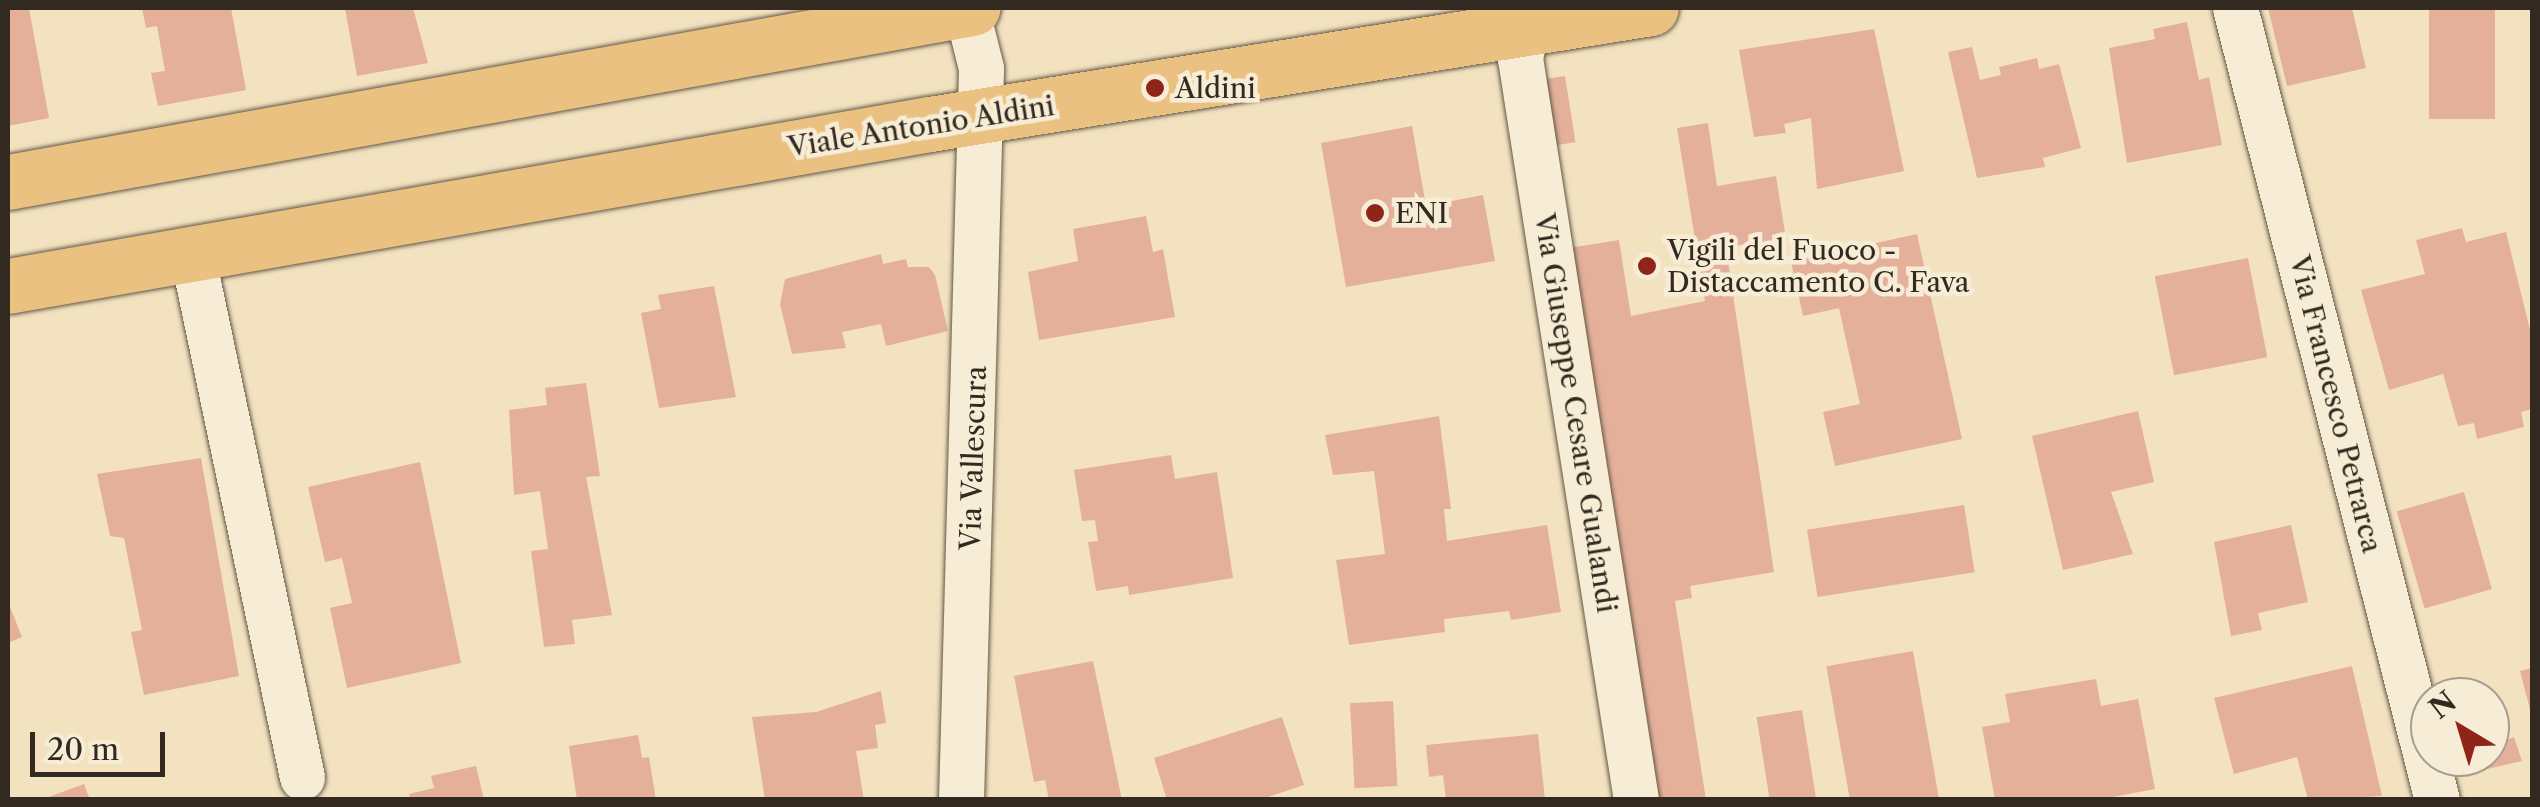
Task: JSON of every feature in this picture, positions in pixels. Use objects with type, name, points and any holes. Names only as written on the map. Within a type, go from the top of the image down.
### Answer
[{"type":"main road","points":[[8,182],[968,8]]},
{"type":"main road","name":"Viale Antonio Aldini","points":[[8,286],[191,249],[980,116],[1525,17],[1626,10]]},
{"type":"street","name":"Via Vallescura","points":[[961,800],[981,68],[968,8]]},
{"type":"street","name":"Via Francesco Petrarca","points":[[2236,8],[2437,800]]},
{"type":"street","name":"Via Giuseppe Cesare Gualandi","points":[[1525,17],[1520,58],[1636,800]]},
{"type":"street","points":[[191,249],[302,777]]},
{"type":"building","points":[[29,8],[49,118],[8,126],[8,10]]},
{"type":"building","points":[[142,8],[231,8],[246,90],[158,106],[151,73],[165,71],[157,26],[146,28]]},
{"type":"building","points":[[345,8],[413,8],[428,63],[357,76]]},
{"type":"building","points":[[2268,8],[2352,8],[2366,68],[2287,86]]},
{"type":"building","points":[[2429,8],[2495,8],[2495,119],[2429,119]]},
{"type":"building","points":[[2187,22],[2199,80],[2209,77],[2222,145],[2127,163],[2109,48],[2155,39],[2153,29]]},
{"type":"building","points":[[1874,29],[1904,171],[1817,189],[1811,118],[1784,124],[1786,133],[1754,137],[1739,50]]},
{"type":"building","points":[[1972,47],[1980,80],[2001,75],[1999,67],[2037,58],[2039,69],[2059,64],[2081,148],[2043,158],[2045,167],[1977,178],[1948,52]]},
{"type":"building","points":[[1565,76],[1575,142],[1553,146],[1542,80]]},
{"type":"building","points":[[1708,123],[1717,186],[1776,176],[1786,239],[1726,247],[1774,572],[1690,586],[1692,598],[1675,601],[1706,800],[1655,800],[1569,248],[1619,240],[1631,316],[1705,301],[1677,128]]},
{"type":"building","points":[[1412,126],[1426,206],[1483,195],[1495,261],[1346,287],[1321,143]]},
{"type":"building","points":[[1146,216],[1153,252],[1163,249],[1175,317],[1039,340],[1028,272],[1078,261],[1073,229]]},
{"type":"building","points":[[2462,228],[2466,242],[2506,232],[2532,338],[2532,409],[2521,412],[2524,427],[2477,439],[2474,423],[2458,426],[2443,374],[2389,390],[2361,290],[2425,274],[2416,240]]},
{"type":"building","points":[[1917,234],[1962,439],[1835,466],[1823,412],[1860,404],[1839,308],[1803,316],[1791,262]]},
{"type":"building","points":[[881,254],[883,264],[906,259],[908,267],[929,267],[935,275],[948,331],[886,346],[881,324],[842,332],[846,348],[792,354],[780,304],[785,279]]},
{"type":"building","points":[[2248,258],[2267,357],[2174,375],[2155,276]]},
{"type":"building","points":[[714,286],[736,397],[659,408],[641,313],[661,309],[658,295]]},
{"type":"building","points":[[586,383],[600,476],[586,477],[612,615],[572,620],[575,644],[544,647],[531,551],[548,549],[540,491],[514,495],[509,410],[547,405],[545,388]]},
{"type":"building","points":[[2138,411],[2154,482],[2111,492],[2133,554],[2063,570],[2032,436]]},
{"type":"building","points":[[1439,416],[1451,509],[1444,509],[1447,541],[1547,525],[1561,612],[1511,620],[1509,611],[1444,619],[1445,632],[1349,645],[1336,560],[1385,554],[1374,471],[1333,475],[1325,435]]},
{"type":"building","points":[[1171,455],[1175,479],[1217,472],[1233,578],[1129,595],[1128,586],[1096,591],[1088,542],[1098,541],[1095,520],[1082,521],[1074,470]]},
{"type":"building","points":[[201,458],[239,676],[144,695],[131,632],[142,630],[124,538],[110,536],[97,474]]},
{"type":"building","points":[[420,462],[461,663],[347,688],[330,608],[352,603],[342,558],[325,562],[308,487]]},
{"type":"building","points":[[2464,492],[2492,589],[2425,608],[2397,511]]},
{"type":"building","points":[[1964,505],[1975,572],[1818,597],[1807,530]]},
{"type":"building","points":[[2291,525],[2308,602],[2258,613],[2262,630],[2231,636],[2214,542]]},
{"type":"building","points":[[8,602],[22,637],[8,643]]},
{"type":"building","points":[[1913,651],[1939,800],[1850,800],[1826,666]]},
{"type":"building","points":[[1093,661],[1122,800],[1049,800],[1045,780],[1034,782],[1014,676]]},
{"type":"building","points":[[2352,666],[2382,796],[2308,800],[2297,757],[2234,774],[2214,698]]},
{"type":"building","points":[[2532,668],[2532,713],[2531,713],[2520,671]]},
{"type":"building","points":[[2096,679],[2101,706],[2138,699],[2155,789],[2097,800],[1995,800],[1982,727],[2010,722],[2005,694]]},
{"type":"building","points":[[881,691],[886,723],[875,725],[878,748],[856,751],[864,800],[765,800],[752,717],[816,712]]},
{"type":"building","points":[[1393,701],[1397,786],[1355,788],[1350,703]]},
{"type":"building","points":[[1802,710],[1816,800],[1770,800],[1757,717]]},
{"type":"building","points":[[1282,717],[1304,785],[1259,800],[1167,800],[1154,758]]},
{"type":"building","points":[[1538,734],[1545,800],[1446,800],[1443,775],[1429,777],[1426,745]]},
{"type":"building","points":[[638,735],[642,758],[649,757],[656,800],[577,800],[569,746]]},
{"type":"building","points":[[2514,737],[2522,761],[2510,764],[2510,739]]},
{"type":"building","points":[[476,766],[484,800],[411,800],[409,794],[434,788],[431,776]]},
{"type":"building","points":[[84,784],[90,800],[43,800],[43,799]]},
{"type":"place","name":"Aldini","points":[[1155,88]]},
{"type":"place","name":"ENI","points":[[1375,213]]},
{"type":"place","name":"Vigili del Fuoco - Distaccamento C. Fava","points":[[1647,266]]}]
